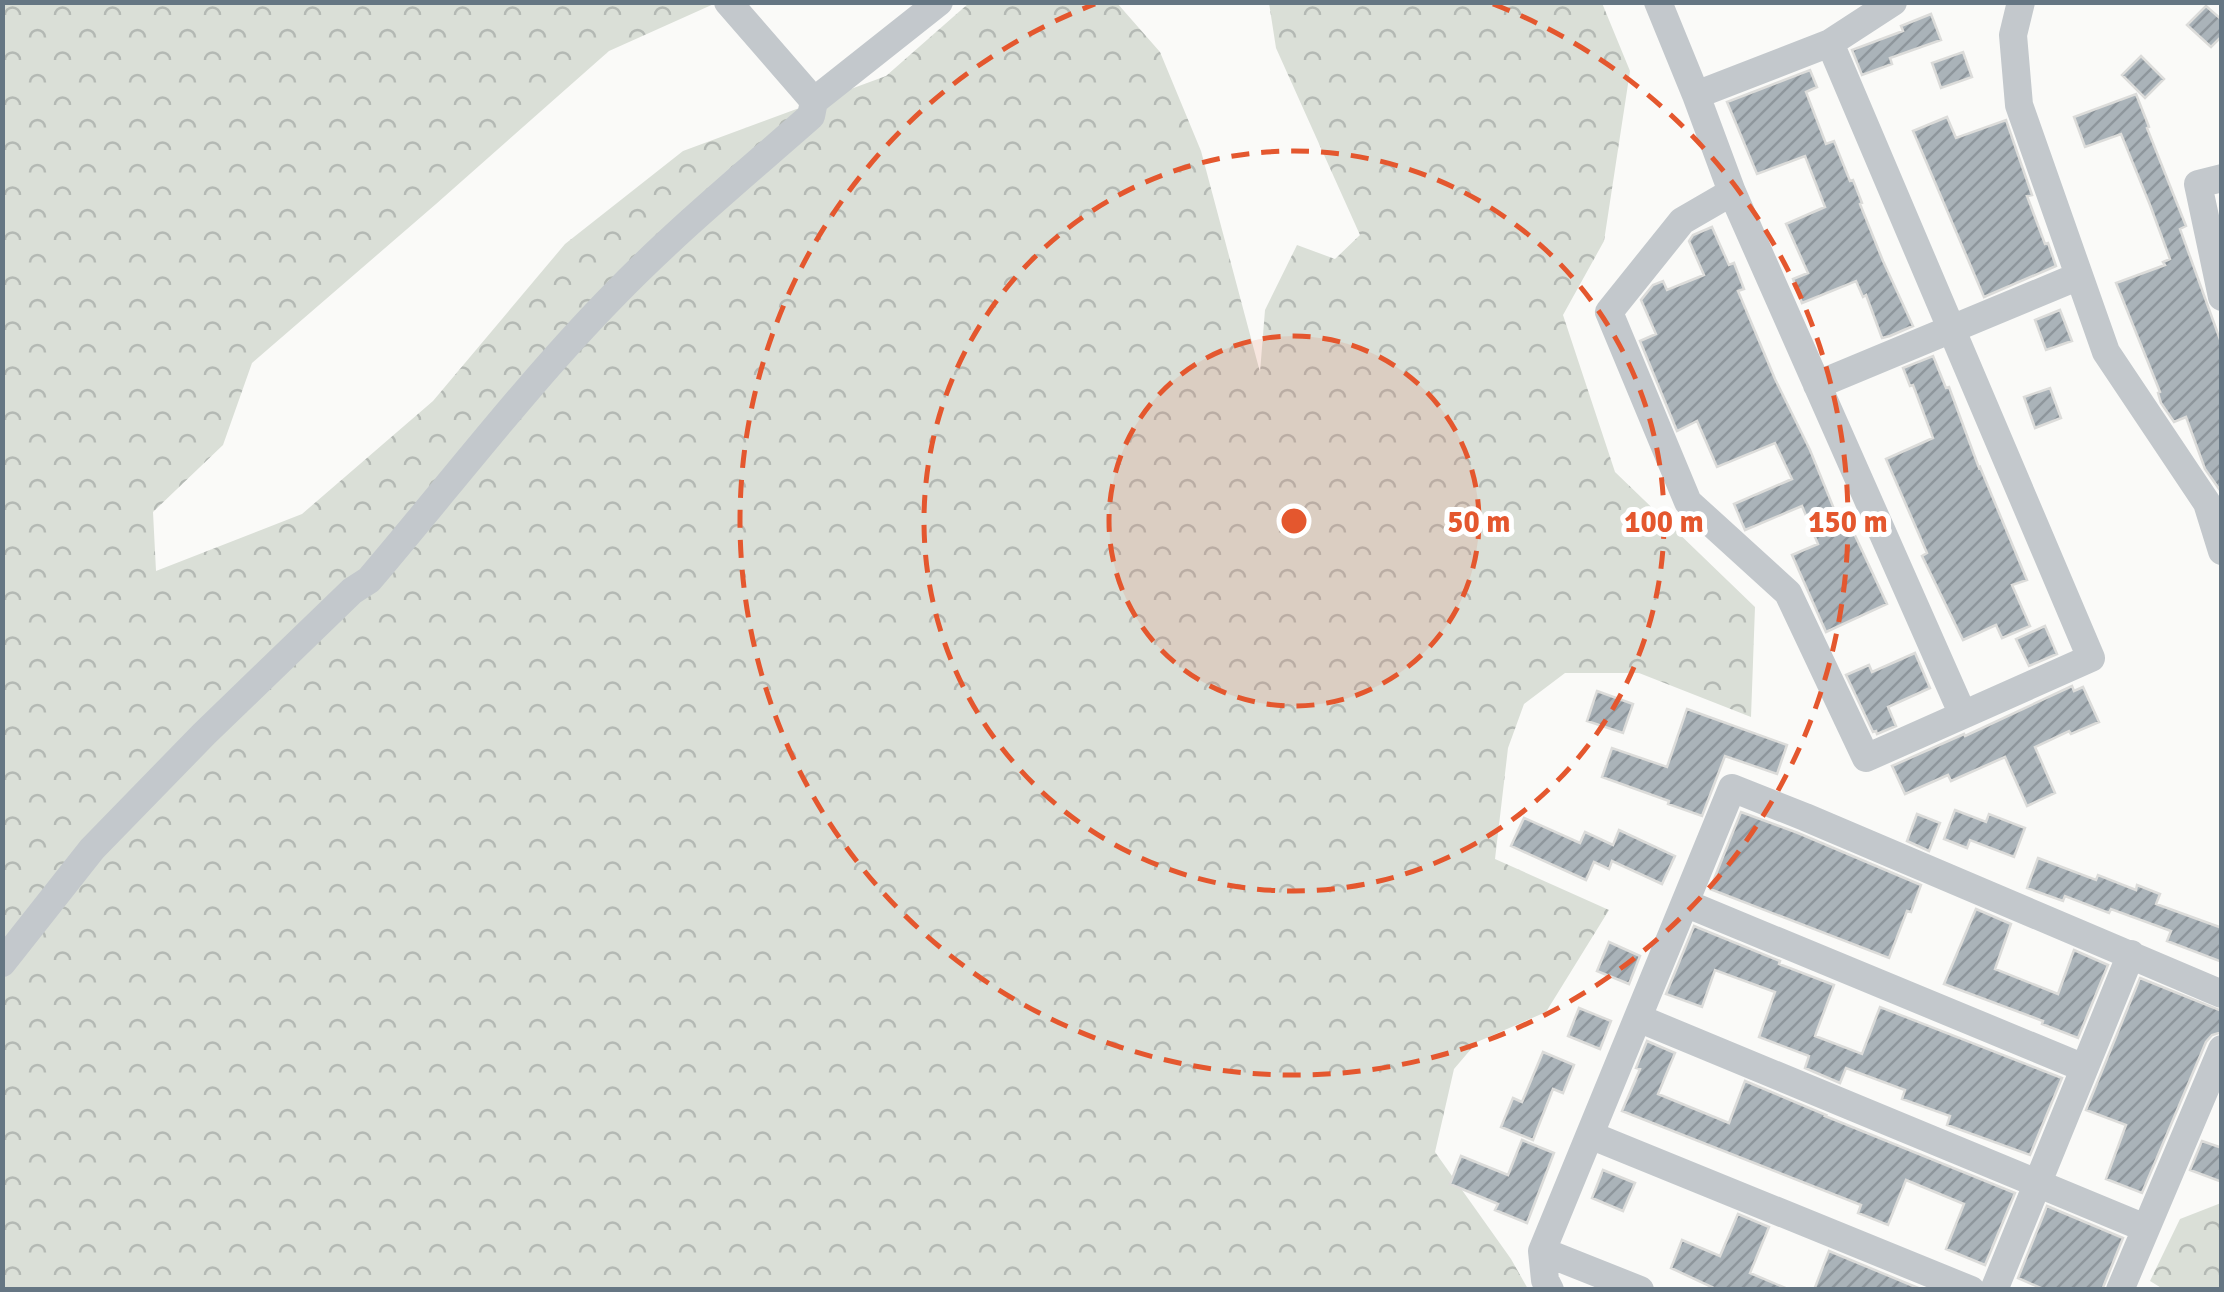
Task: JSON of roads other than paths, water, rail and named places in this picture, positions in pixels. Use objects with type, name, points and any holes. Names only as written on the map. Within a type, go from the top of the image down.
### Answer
[{"type":"street","points":[[728,2],[814,100]]},
{"type":"street","points":[[2,963],[105,836],[204,734],[352,591],[369,580],[614,296],[811,116],[814,100],[939,2]]},
{"type":"street","points":[[1658,2],[1732,192],[1963,715]]},
{"type":"street","points":[[1696,95],[1830,43],[1892,2]]},
{"type":"street","points":[[2021,2],[2013,35],[2020,106],[2078,276],[2106,352],[2208,502],[2222,551]]},
{"type":"street","points":[[1732,192],[1682,221],[1610,312],[1688,502],[1788,593],[1866,758],[2092,658],[1830,43]]},
{"type":"street","points":[[2222,178],[2198,184],[2222,297]]},
{"type":"street","points":[[1817,385],[2078,276]]},
{"type":"street","points":[[1550,1290],[1542,1251],[1732,788],[2222,994]]},
{"type":"street","points":[[1685,903],[2084,1068]]},
{"type":"street","points":[[1994,1290],[2131,954]]},
{"type":"street","points":[[1638,1018],[2145,1228]]},
{"type":"street","points":[[2120,1290],[2222,1049]]},
{"type":"street","points":[[1590,1134],[1971,1290]]},
{"type":"street","points":[[1542,1251],[1640,1290]]}]
